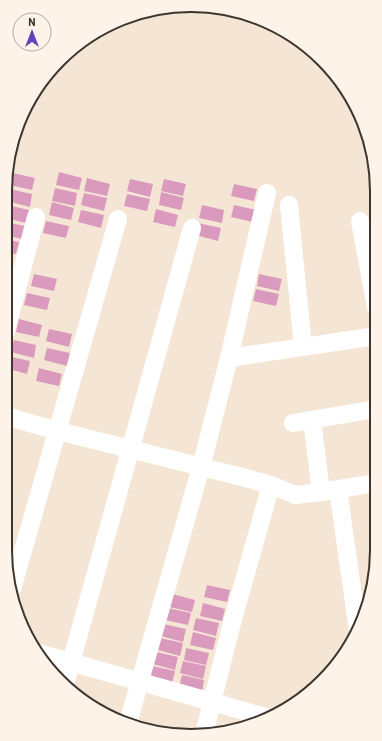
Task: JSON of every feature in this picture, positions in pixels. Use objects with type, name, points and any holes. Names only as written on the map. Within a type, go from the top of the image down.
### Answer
[{"type":"street","points":[[129,718],[201,467],[229,358],[267,193]]},
{"type":"street","points":[[289,205],[303,347]]},
{"type":"street","points":[[12,308],[36,217]]},
{"type":"street","points":[[15,580],[118,219]]},
{"type":"street","points":[[360,221],[370,275]]},
{"type":"street","points":[[66,679],[192,228]]},
{"type":"street","points":[[229,358],[370,337]]},
{"type":"street","points":[[293,423],[370,410]]},
{"type":"street","points":[[12,418],[242,477],[295,495],[370,484]]},
{"type":"street","points":[[312,420],[330,491],[356,620]]},
{"type":"street","points":[[205,729],[232,623],[271,486]]},
{"type":"street","points":[[46,655],[259,715]]},
{"type":"building","points":[[59,172],[82,178],[79,190],[56,185]]},
{"type":"building","points":[[13,173],[35,178],[32,190],[12,185]]},
{"type":"building","points":[[87,178],[110,184],[107,196],[84,191]]},
{"type":"building","points":[[130,179],[153,184],[150,197],[127,191]]},
{"type":"building","points":[[164,179],[186,184],[183,196],[161,191]]},
{"type":"building","points":[[234,184],[257,189],[254,201],[231,196]]},
{"type":"building","points":[[55,188],[77,193],[75,206],[52,201]]},
{"type":"building","points":[[12,189],[32,194],[30,207],[12,202]]},
{"type":"building","points":[[161,192],[184,198],[181,210],[159,205]]},
{"type":"building","points":[[84,193],[107,198],[104,211],[81,205]]},
{"type":"building","points":[[127,194],[150,199],[147,211],[124,206]]},
{"type":"building","points":[[52,202],[74,208],[71,220],[49,215]]},
{"type":"building","points":[[202,205],[224,210],[222,223],[199,218]]},
{"type":"building","points":[[234,205],[256,210],[253,222],[231,217]]},
{"type":"building","points":[[12,206],[29,210],[26,223],[12,220]]},
{"type":"building","points":[[156,209],[178,215],[175,227],[153,222]]},
{"type":"building","points":[[81,210],[104,215],[101,228],[78,222]]},
{"type":"building","points":[[46,221],[69,226],[66,238],[43,233]]},
{"type":"building","points":[[12,223],[25,226],[22,239],[12,237]]},
{"type":"building","points":[[198,223],[221,228],[218,241],[196,235]]},
{"type":"building","points":[[12,240],[19,242],[16,254],[12,253]]},
{"type":"building","points":[[34,274],[57,279],[54,291],[31,286]]},
{"type":"building","points":[[259,274],[282,279],[279,291],[257,286]]},
{"type":"building","points":[[256,289],[279,294],[276,306],[253,301]]},
{"type":"building","points":[[27,293],[50,298],[47,310],[24,305]]},
{"type":"building","points":[[19,319],[42,325],[39,337],[16,332]]},
{"type":"building","points":[[49,329],[72,334],[69,347],[46,341]]},
{"type":"building","points":[[14,340],[36,345],[34,358],[12,352]]},
{"type":"building","points":[[47,348],[70,353],[67,366],[44,360]]},
{"type":"building","points":[[12,357],[30,361],[27,374],[12,370]]},
{"type":"building","points":[[39,368],[62,374],[59,386],[36,381]]},
{"type":"building","points":[[207,585],[230,590],[227,602],[204,597]]},
{"type":"building","points":[[172,594],[195,600],[192,612],[169,607]]},
{"type":"building","points":[[203,603],[225,609],[222,621],[200,616]]},
{"type":"building","points":[[168,608],[191,613],[188,625],[165,620]]},
{"type":"building","points":[[196,618],[219,623],[216,636],[193,630]]},
{"type":"building","points":[[163,624],[186,629],[183,642],[161,636]]},
{"type":"building","points":[[193,632],[216,638],[213,650],[190,645]]},
{"type":"building","points":[[160,638],[183,643],[180,656],[158,650]]},
{"type":"building","points":[[186,648],[209,653],[206,665],[184,660]]},
{"type":"building","points":[[156,652],[178,657],[175,670],[153,664]]},
{"type":"building","points":[[183,661],[206,666],[203,679],[180,673]]},
{"type":"building","points":[[152,666],[175,671],[172,683],[149,678]]},
{"type":"building","points":[[182,675],[204,680],[202,693],[179,687]]}]
